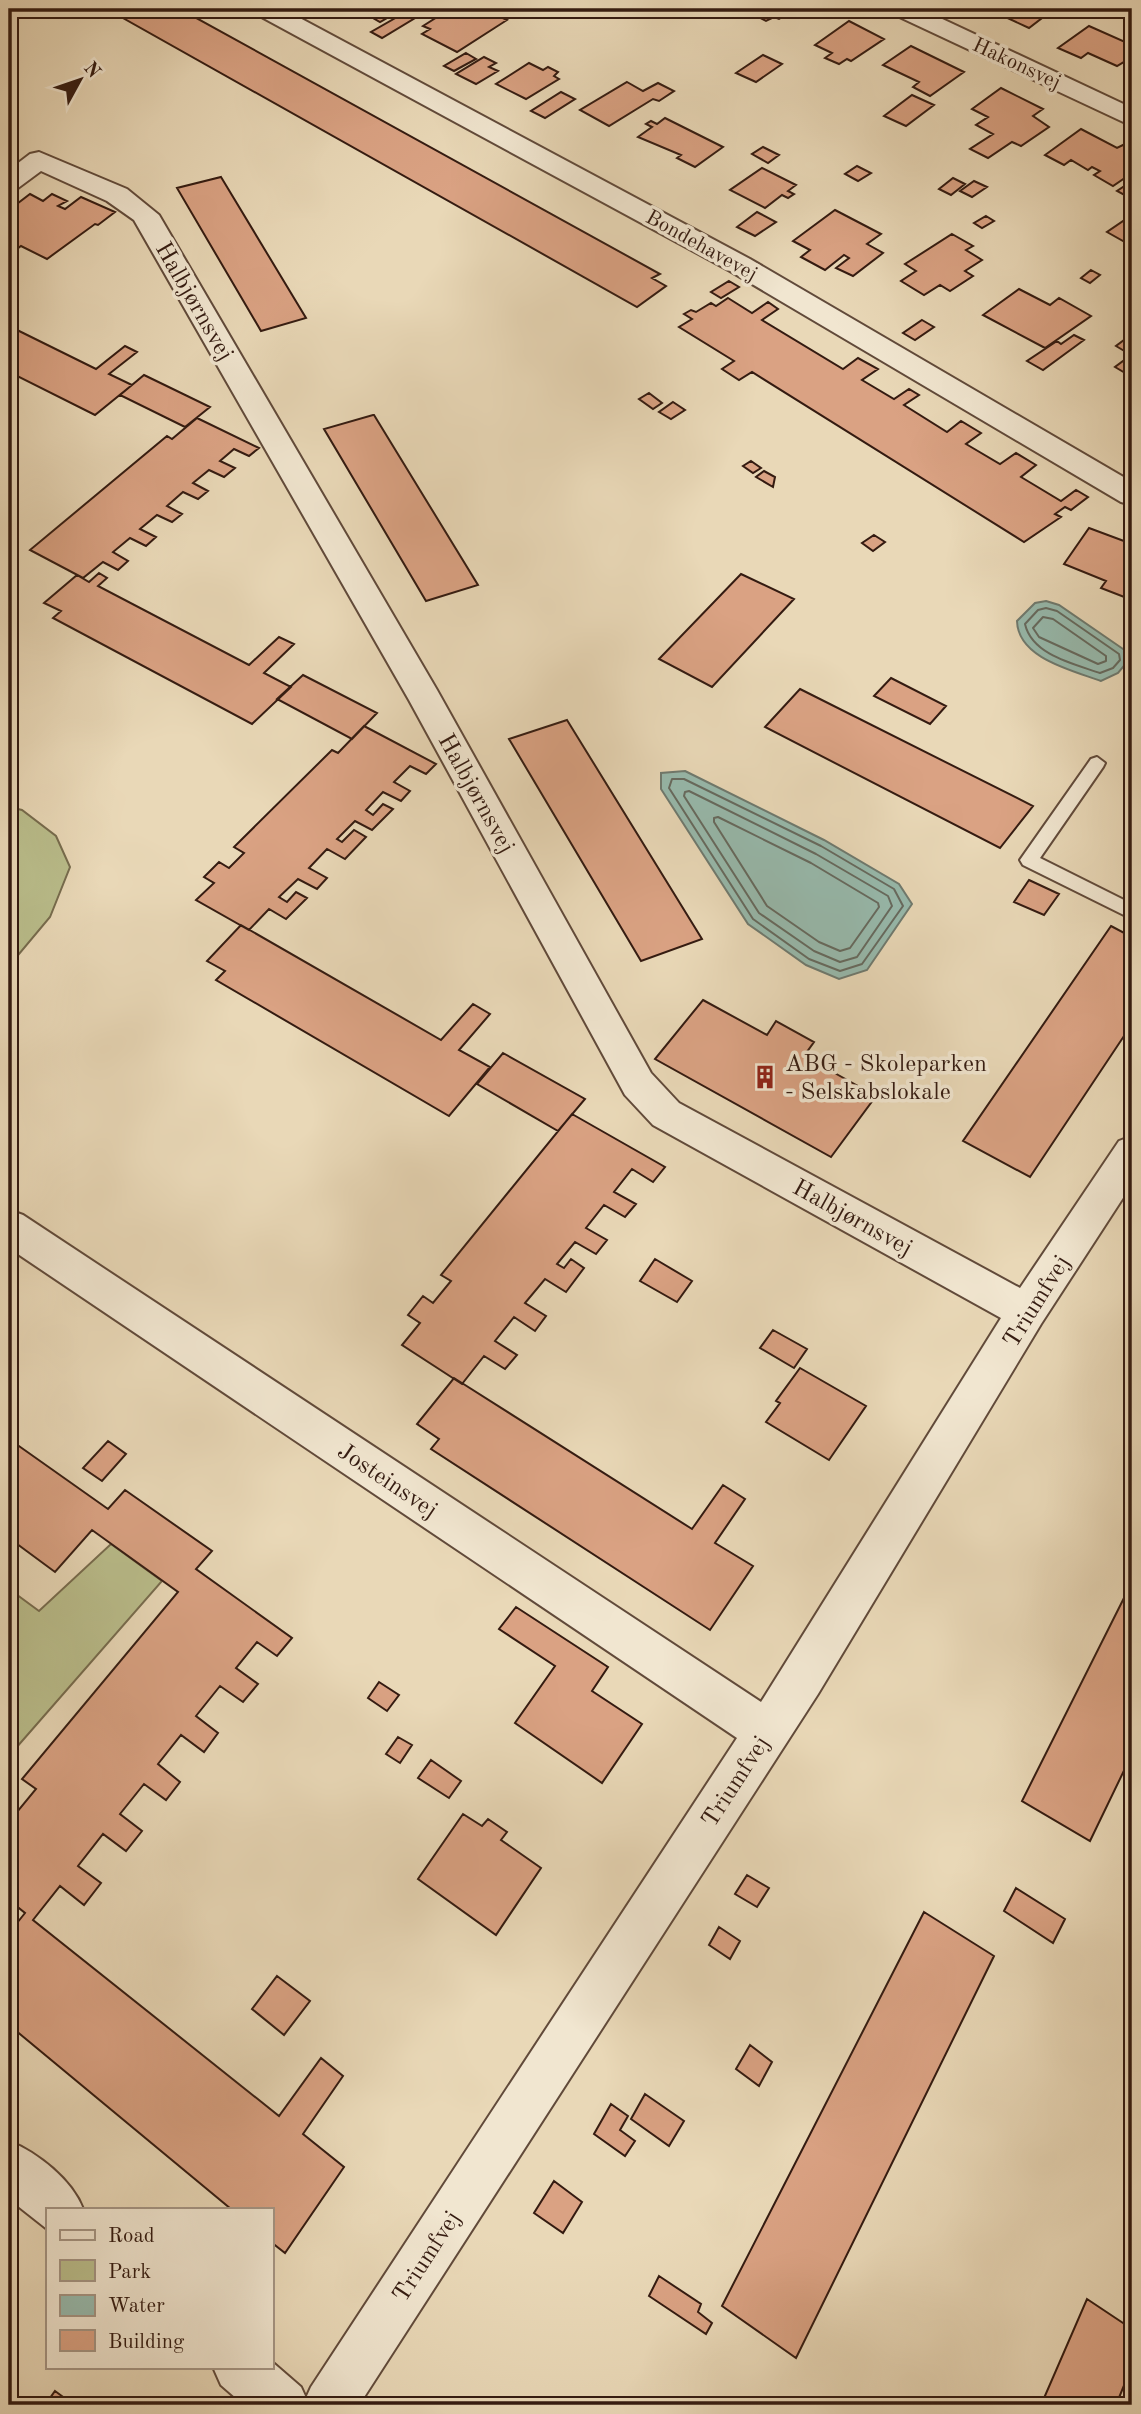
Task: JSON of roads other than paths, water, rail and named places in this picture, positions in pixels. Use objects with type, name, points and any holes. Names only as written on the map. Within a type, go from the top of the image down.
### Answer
[{"type":"street","name":"Bondehavevej","points":[[265,9],[750,271],[1132,495]]},
{"type":"street","name":"Hakonsvej","points":[[902,9],[1132,118]]},
{"type":"street","name":"Halbjørnsvej","points":[[9,182],[39,160],[117,195],[145,215],[425,698],[638,1084],[666,1114],[1027,1312]]},
{"type":"street","name":"Triumfvej","points":[[329,2405],[767,1732],[1027,1312],[1132,1152]]},
{"type":"street","name":"Josteinsvej","points":[[9,1227],[767,1732]]},
{"type":"street","points":[[9,2166],[57,2208]]},
{"type":"street","points":[[240,2368],[284,2405]]},
{"type":"lane","points":[[1097,763],[1029,860],[1132,912]]},
{"type":"water","points":[[1046,601],[1059,605],[1126,651],[1128,661],[1118,673],[1101,681],[1048,661],[1026,644],[1017,621],[1035,603]]},
{"type":"water","points":[[685,771],[824,840],[899,884],[912,904],[867,970],[839,979],[806,965],[748,924],[661,789],[661,773]]},
{"type":"place","name":"ABG - Skoleparken - Selskabslokale","points":[[765,1077]]}]
